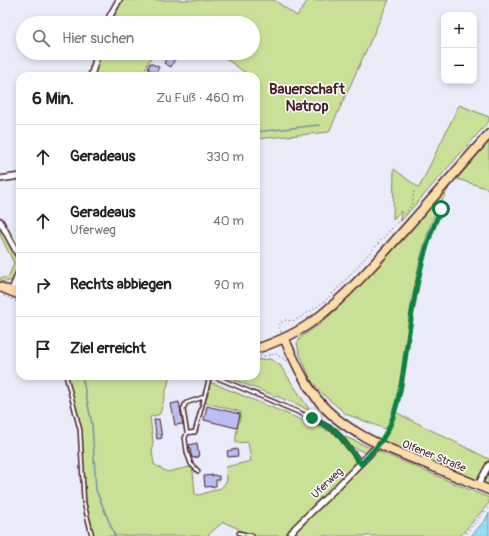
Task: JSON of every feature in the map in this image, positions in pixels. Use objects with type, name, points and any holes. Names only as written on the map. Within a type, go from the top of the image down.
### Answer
[{"type":"main road","points":[[260,347],[284,338],[316,319],[347,292],[387,250],[489,134]]},
{"type":"main road","points":[[0,287],[16,294]]},
{"type":"main road","name":"Olfener Straße","points":[[284,338],[308,387],[329,412],[351,429],[388,449],[489,490]]},
{"type":"street","points":[[110,16],[119,0]]},
{"type":"street","points":[[92,72],[96,60]]},
{"type":"street","points":[[0,179],[16,177]]},
{"type":"street","points":[[0,221],[16,251]]},
{"type":"street","points":[[11,292],[16,280]]},
{"type":"street","name":"Uferweg","points":[[289,536],[295,528],[361,464],[379,444]]},
{"type":"street","points":[[478,486],[489,466]]},
{"type":"lane","points":[[67,380],[80,430],[84,502],[92,536]]},
{"type":"lane","points":[[187,433],[195,432],[209,380]]},
{"type":"lane","points":[[222,380],[312,418],[336,431],[361,464]]},
{"type":"lane","points":[[198,471],[188,459],[185,438],[187,433],[184,405],[204,397]]},
{"type":"lane","points":[[239,533],[252,536]]},
{"type":"path","points":[[284,338],[279,328],[279,323],[286,320],[292,321],[300,318],[324,302],[409,209],[413,202],[414,189]]},
{"type":"path","points":[[379,444],[390,426],[399,399],[417,284],[432,226],[441,209]]},
{"type":"path","points":[[0,294],[16,301]]},
{"type":"path","points":[[463,536],[489,507]]},
{"type":"green space","points":[[122,0],[274,0],[297,16],[308,0],[389,0],[329,132],[260,139],[260,72],[244,72],[228,60],[260,60],[260,16],[114,16]]},
{"type":"green space","points":[[99,60],[150,60],[144,72],[95,72]]},
{"type":"green space","points":[[459,105],[489,117],[489,121],[400,222],[401,211],[393,219],[394,169],[419,188]]},
{"type":"green space","points":[[489,141],[489,189],[457,179]]},
{"type":"green space","points":[[452,182],[432,220],[418,268],[401,377],[393,411],[489,459],[489,486],[382,443],[388,430],[346,414],[325,396],[311,380],[299,352],[297,343],[301,337],[323,322],[349,297],[408,234]]},
{"type":"green space","points":[[0,225],[16,254],[16,273],[14,280],[4,282],[0,281],[0,278],[9,276],[14,263],[0,235]]},
{"type":"green space","points":[[270,359],[280,365],[311,412],[299,405],[234,380],[260,380],[260,360]]},
{"type":"green space","points":[[69,380],[169,380],[160,414],[150,417],[154,464],[167,472],[190,467],[193,471],[195,494],[199,495],[221,488],[227,481],[226,467],[251,461],[248,442],[236,443],[241,412],[203,402],[210,382],[338,435],[359,464],[292,527],[287,536],[248,536],[237,528],[223,522],[207,536],[94,536],[86,502],[81,432]]},
{"type":"green space","points":[[343,436],[489,498],[489,503],[460,536],[292,536],[373,456],[350,446]]},
{"type":"water","points":[[489,513],[489,536],[471,536],[486,519]]},
{"type":"building","points":[[166,60],[174,60],[171,67],[164,63]]},
{"type":"building","points":[[150,63],[159,67],[156,72],[148,69]]},
{"type":"building","points":[[179,402],[183,424],[175,425],[171,404]]},
{"type":"building","points":[[207,406],[240,414],[237,428],[204,420]]},
{"type":"building","points":[[159,419],[162,438],[157,439],[154,420]]},
{"type":"building","points":[[197,443],[199,457],[192,458],[189,445]]},
{"type":"building","points":[[237,449],[238,456],[228,457],[227,451]]},
{"type":"building","points":[[204,476],[219,476],[219,480],[216,480],[216,486],[205,487]]},
{"type":"waterway","points":[[260,132],[319,125]]},
{"type":"waterway","points":[[83,380],[92,424],[96,490],[115,536]]},
{"type":"district","name":"Bauerschaft Natrop","points":[[307,98]]},
{"type":"route","points":[[312,418],[336,431],[361,464],[379,444],[390,426],[399,399],[417,284],[432,226],[441,209]]}]
